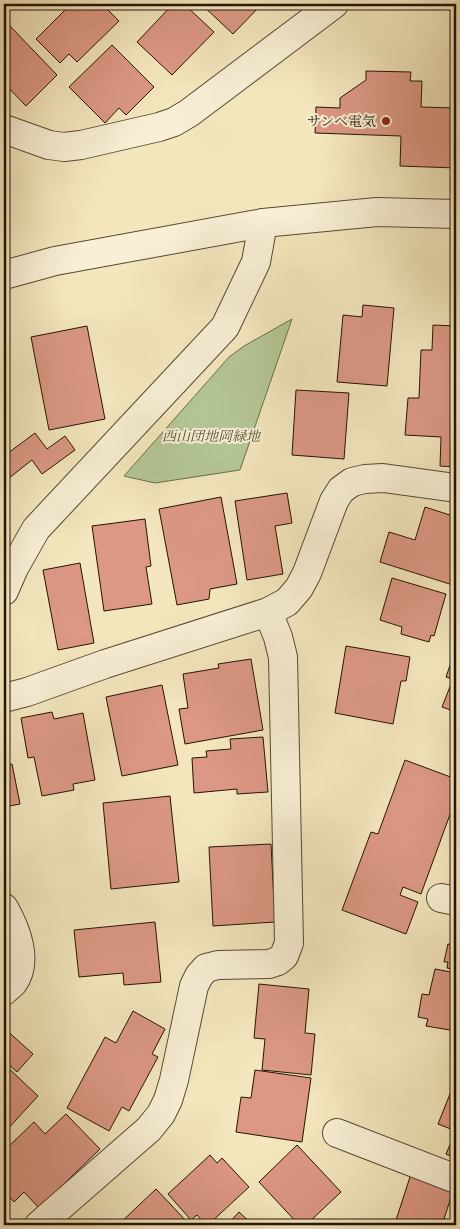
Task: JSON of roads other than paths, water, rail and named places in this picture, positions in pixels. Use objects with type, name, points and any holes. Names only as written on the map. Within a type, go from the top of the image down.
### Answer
[{"type":"street","points":[[4,130],[64,147],[81,145],[174,122],[189,113],[334,4]]},
{"type":"street","points":[[4,275],[56,261],[263,223],[377,212],[456,214]]},
{"type":"street","points":[[4,591],[14,568],[36,530],[225,327],[256,262],[263,223]]},
{"type":"street","points":[[4,698],[28,692],[105,664],[268,612],[287,602],[299,588],[307,573],[334,501],[341,490],[352,482],[383,478],[456,488]]},
{"type":"street","points":[[39,1225],[149,1129],[161,1114],[168,1100],[174,1080],[194,986],[206,968],[218,965],[269,964],[278,961],[284,956],[289,943],[283,657],[278,637],[268,612]]},
{"type":"street","points":[[4,908],[16,933],[21,964],[13,983],[4,991]]},
{"type":"street","points":[[337,1133],[456,1179]]},
{"type":"place","name":"サンベ電気","points":[[386,121]]},
{"type":"park label","name":"西山団地岡緑地","points":[[211,436]]}]
